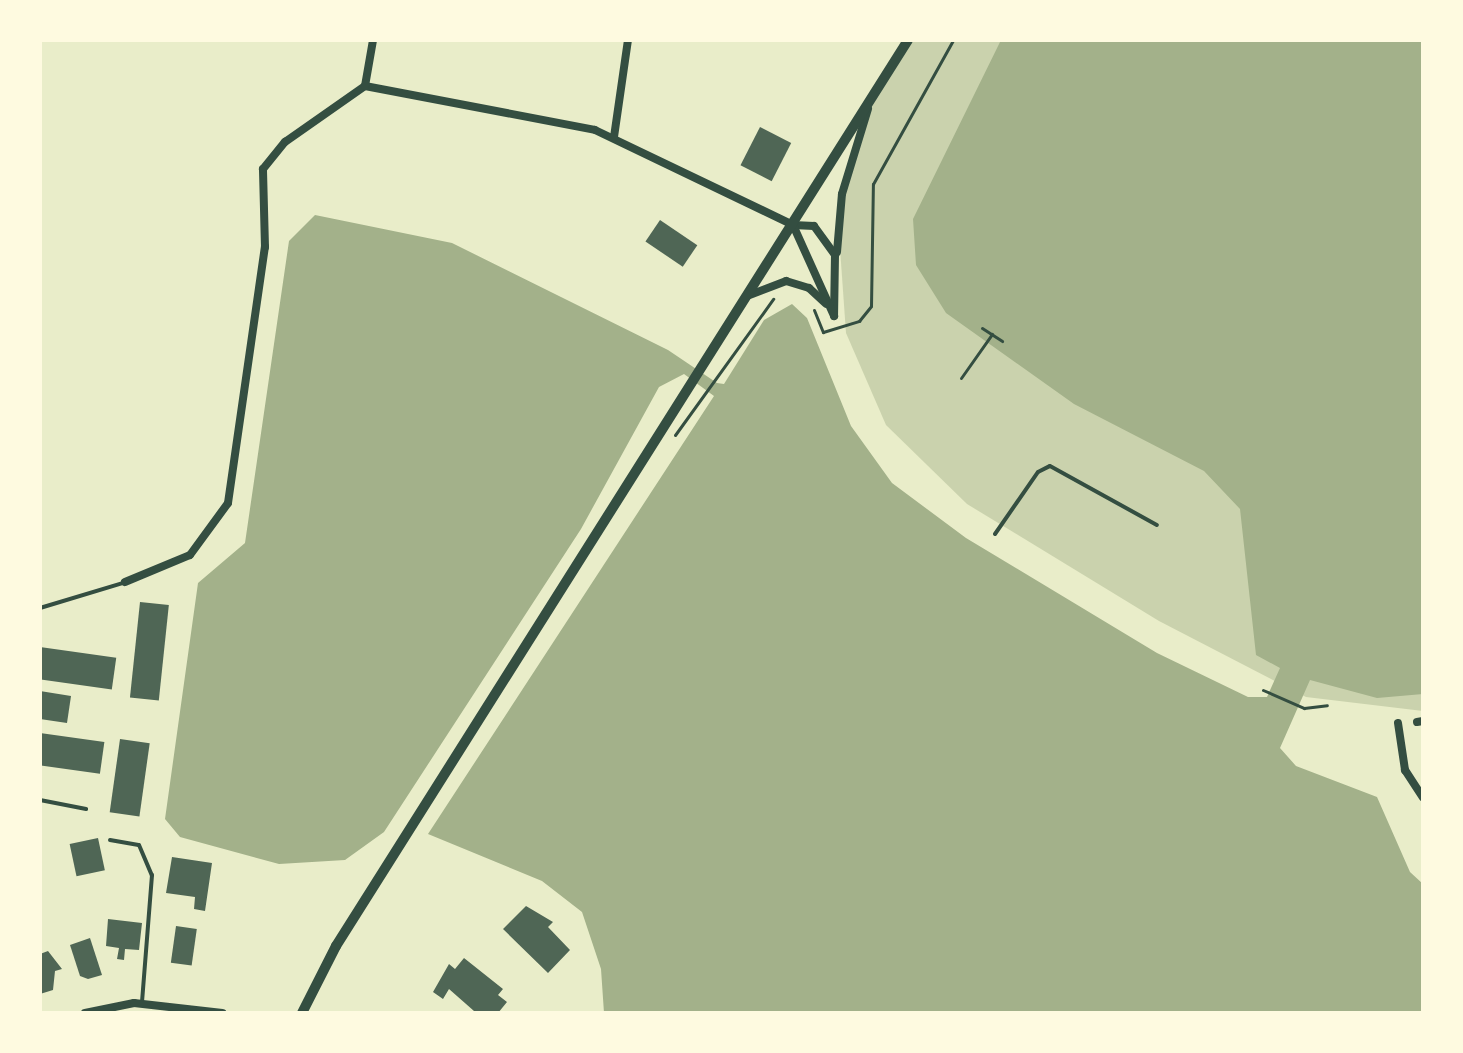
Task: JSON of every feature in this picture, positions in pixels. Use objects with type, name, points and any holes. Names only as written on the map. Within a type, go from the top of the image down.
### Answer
[{"type":"street","points":[[125,582],[176,564],[220,522],[232,487],[264,259],[263,169],[285,142],[365,86],[373,40]]},
{"type":"street","points":[[614,137],[628,40]]},
{"type":"street","points":[[302,1013],[336,946],[868,109],[908,40]]},
{"type":"street","points":[[365,86],[614,137],[793,225],[821,230],[836,265]]},
{"type":"street","points":[[793,225],[834,316],[842,194],[868,109]]},
{"type":"street","points":[[747,296],[786,281],[809,288],[828,307]]},
{"type":"street","points":[[1398,723],[1405,770],[1423,798]]},
{"type":"street","points":[[85,1013],[142,1003],[222,1013]]},
{"type":"lane","points":[[995,534],[1038,472],[1050,466],[1157,525]]},
{"type":"lane","points":[[40,608],[125,582]]},
{"type":"lane","points":[[40,800],[86,809]]},
{"type":"lane","points":[[110,840],[139,845],[152,875],[142,1003]]},
{"type":"path","points":[[850,325],[874,296],[873,184],[953,40]]},
{"type":"path","points":[[704,394],[778,297]]},
{"type":"path","points":[[808,303],[823,332]]},
{"type":"path","points":[[982,328],[1002,341]]},
{"type":"path","points":[[961,378],[992,334]]},
{"type":"path","points":[[1263,690],[1299,706],[1327,705]]},
{"type":"shaded area","points":[[905,40],[1423,40],[1423,711],[1306,697],[1159,621],[967,504],[886,425],[846,333],[838,220],[868,109]]},
{"type":"shaded area","points":[[1001,40],[1423,40],[1423,694],[1377,698],[1310,680],[1280,748],[1296,766],[1377,797],[1410,872],[1423,884],[1423,1013],[604,1013],[601,969],[582,912],[542,881],[428,834],[714,396],[684,374],[659,387],[581,529],[384,832],[345,860],[279,864],[180,837],[165,819],[198,583],[245,543],[289,241],[315,215],[452,243],[668,350],[717,383],[724,384],[764,320],[792,304],[807,318],[851,426],[892,483],[966,538],[1157,653],[1248,697],[1267,697],[1280,668],[1256,655],[1240,509],[1204,471],[1074,404],[946,313],[916,265],[913,219]]},
{"type":"building","points":[[760,127],[791,143],[772,181],[740,165]]},
{"type":"building","points":[[660,220],[697,245],[683,267],[645,242]]},
{"type":"building","points":[[140,602],[169,605],[159,701],[130,697]]},
{"type":"building","points":[[40,647],[116,658],[112,689],[40,679]]},
{"type":"building","points":[[40,691],[71,696],[67,723],[40,719]]},
{"type":"building","points":[[40,733],[104,742],[100,774],[40,765]]},
{"type":"building","points":[[120,739],[150,743],[139,816],[110,812]]},
{"type":"building","points":[[98,838],[105,870],[76,876],[70,844]]},
{"type":"building","points":[[172,857],[212,863],[205,911],[194,909],[195,897],[166,893]]},
{"type":"building","points":[[526,906],[553,922],[548,927],[570,950],[548,973],[503,929]]},
{"type":"building","points":[[108,919],[142,923],[139,950],[125,949],[124,960],[117,959],[119,948],[106,946]]},
{"type":"building","points":[[176,926],[197,929],[192,966],[171,963]]},
{"type":"building","points":[[90,938],[102,975],[88,979],[80,976],[70,945]]},
{"type":"building","points":[[48,951],[62,969],[55,971],[53,990],[40,994],[40,954]]},
{"type":"building","points":[[464,958],[503,989],[498,995],[507,1002],[498,1013],[474,1011],[449,989],[443,999],[433,992],[449,964],[455,969]]}]
